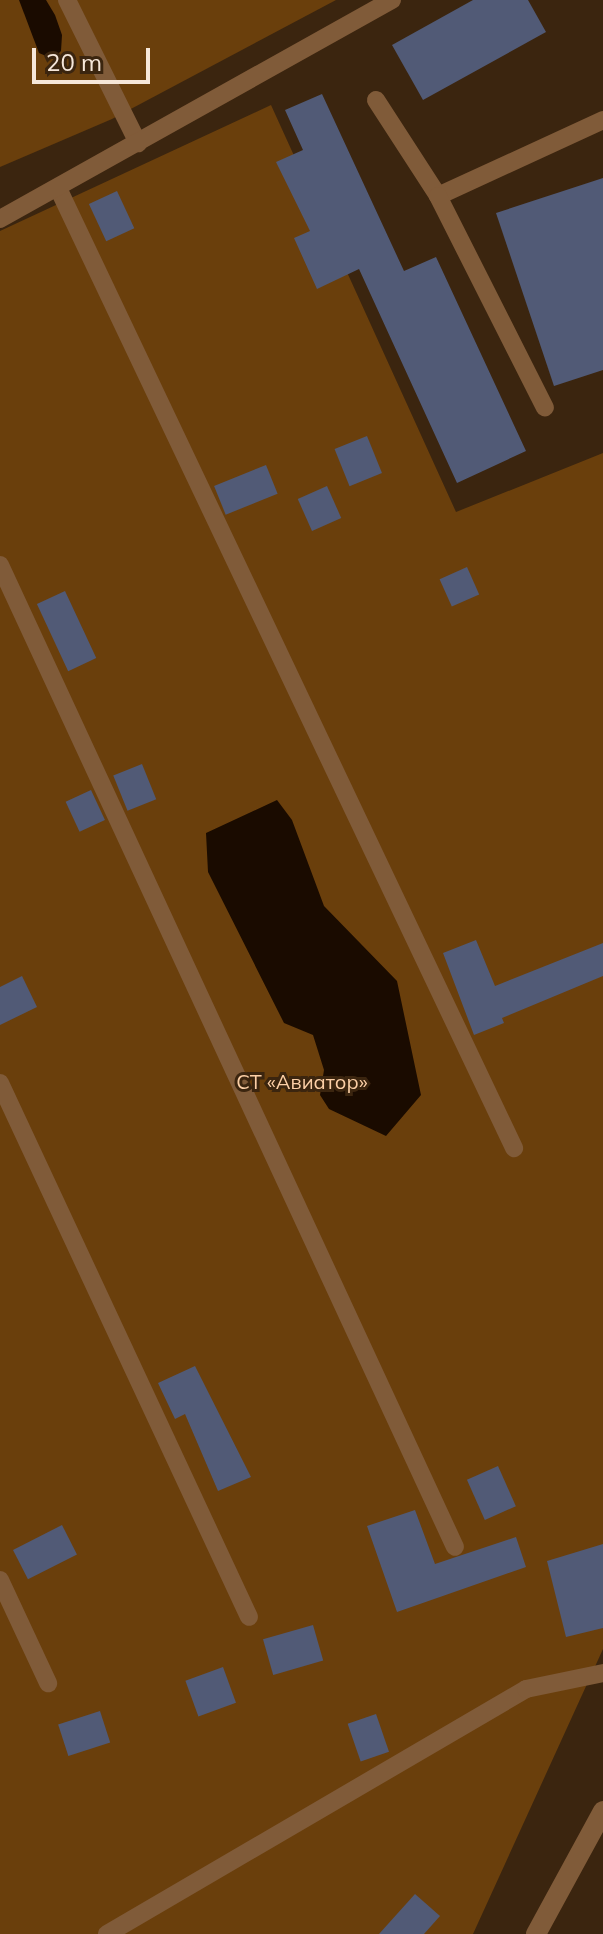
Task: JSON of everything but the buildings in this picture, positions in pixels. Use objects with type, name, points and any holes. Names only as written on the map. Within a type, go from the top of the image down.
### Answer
[{"type":"street","points":[[536,1934],[603,1811]]},
{"type":"lane","points":[[67,0],[138,143]]},
{"type":"lane","points":[[0,219],[392,0]]},
{"type":"lane","points":[[376,100],[438,196],[545,408]]},
{"type":"lane","points":[[438,196],[603,120]]},
{"type":"lane","points":[[58,188],[514,1148]]},
{"type":"lane","points":[[0,565],[455,1547]]},
{"type":"lane","points":[[0,1083],[249,1617]]},
{"type":"lane","points":[[0,1580],[48,1683]]},
{"type":"lane","points":[[107,1934],[526,1689],[603,1673]]},
{"type":"green space","points":[[0,0],[336,0],[112,119],[0,167]]},
{"type":"green space","name":"СТ «Авиатор»","points":[[271,105],[456,512],[603,453],[603,1649],[473,1934],[0,1934],[0,231]]},
{"type":"shaded area","points":[[19,0],[46,0],[55,15],[62,35],[61,51],[53,59],[39,53]]},
{"type":"shaded area","points":[[277,800],[292,820],[324,906],[397,981],[421,1095],[386,1136],[329,1109],[320,1095],[324,1070],[313,1035],[284,1023],[208,872],[206,833]]}]
